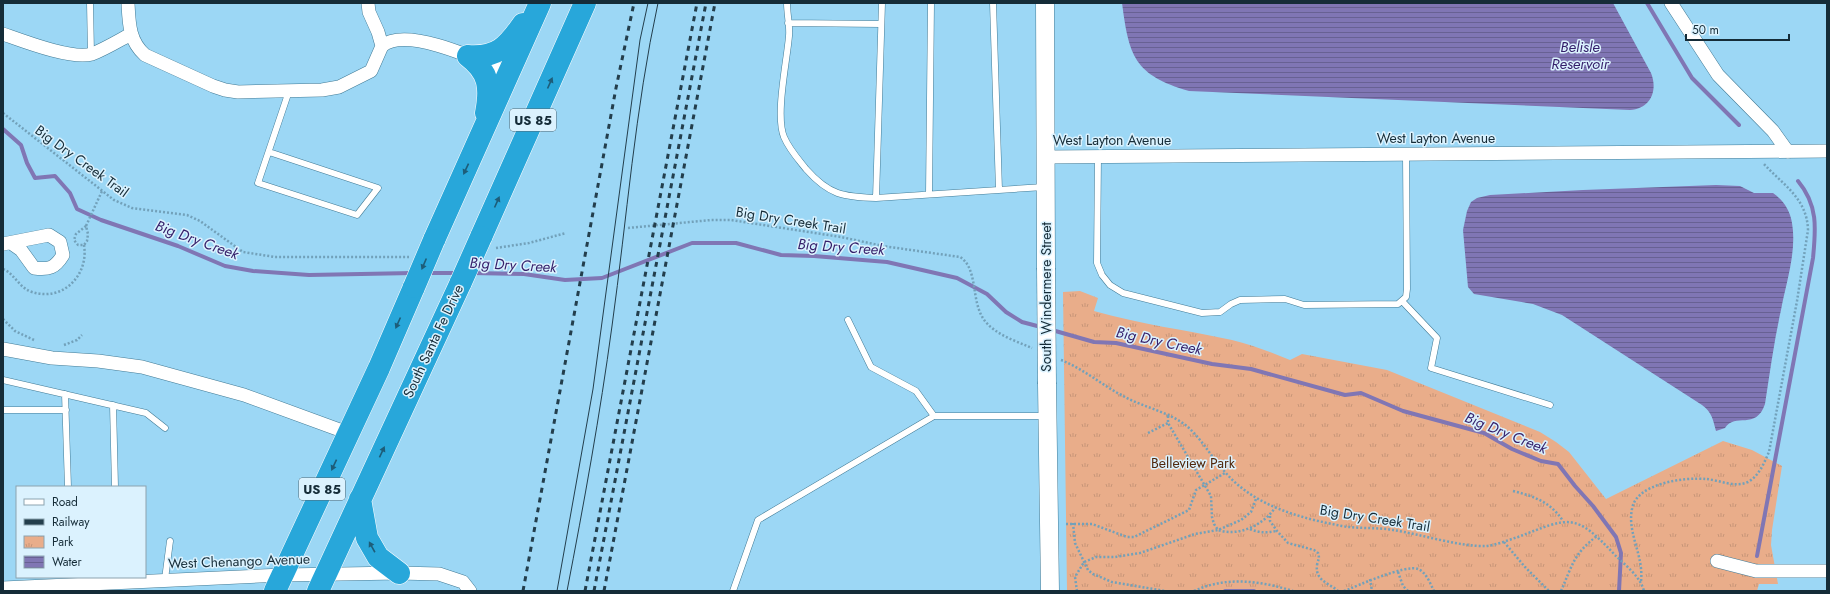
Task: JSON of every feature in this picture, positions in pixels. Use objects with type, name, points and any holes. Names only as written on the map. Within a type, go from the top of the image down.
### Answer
[{"type":"highway","points":[[468,56],[492,54],[504,47],[514,37],[537,3]]},
{"type":"highway","name":"US 85","points":[[279,583],[414,287],[540,3]]},
{"type":"highway","name":"South Santa Fe Drive","points":[[322,583],[460,282],[486,243],[585,3]]},
{"type":"highway","points":[[468,56],[482,69],[488,86],[487,107],[482,134]]},
{"type":"highway","points":[[360,499],[367,538],[378,557],[399,574]]},
{"type":"street","points":[[128,3],[131,34],[137,48],[145,55],[213,86],[238,92],[322,90],[339,87],[371,71],[382,46],[385,43],[397,40],[411,40],[435,45],[468,56],[509,74]]},
{"type":"street","points":[[368,3],[382,46]]},
{"type":"street","name":"South Windermere Street","points":[[1045,3],[1047,416],[1050,591]]},
{"type":"street","points":[[1671,3],[1718,75],[1773,130],[1788,152]]},
{"type":"street","points":[[3,34],[29,43],[72,54],[91,54],[131,34]]},
{"type":"street","name":"West Layton Avenue","points":[[1046,157],[1827,152]]},
{"type":"street","points":[[3,349],[52,358],[98,361],[149,369],[244,395],[348,433]]},
{"type":"street","points":[[1716,561],[1756,571],[1827,571]]},
{"type":"street","name":"West Chenango Avenue","points":[[3,588],[62,588],[165,579],[322,583],[399,574],[439,574],[463,582],[470,591]]},
{"type":"lane","points":[[90,3],[91,54]]},
{"type":"lane","points":[[787,3],[790,34],[781,107],[783,135],[796,158],[816,180],[829,191],[849,197],[876,198],[1046,187]]},
{"type":"lane","points":[[876,198],[882,3]]},
{"type":"lane","points":[[929,194],[931,3]]},
{"type":"lane","points":[[993,3],[999,190]]},
{"type":"lane","points":[[788,23],[881,24]]},
{"type":"lane","points":[[269,152],[378,188],[357,215],[258,183],[289,91]]},
{"type":"lane","points":[[1098,156],[1097,263],[1102,276],[1110,285],[1123,293],[1202,313],[1220,312],[1231,304],[1240,300],[1285,299],[1304,305],[1398,304],[1406,297],[1407,289],[1406,155]]},
{"type":"lane","points":[[1402,300],[1437,338],[1431,368],[1550,405]]},
{"type":"lane","points":[[848,320],[871,367],[916,391],[934,416]]},
{"type":"lane","points":[[3,380],[146,413],[165,428]]},
{"type":"lane","points":[[65,394],[68,486]]},
{"type":"lane","points":[[113,405],[115,486]]},
{"type":"lane","points":[[3,410],[66,410]]},
{"type":"lane","points":[[733,591],[758,520],[934,416],[1047,416]]},
{"type":"lane","points":[[165,579],[170,541]]},
{"type":"path","name":"Big Dry Creek Trail","points":[[3,114],[114,200],[132,208],[187,215],[200,221],[244,252],[276,257],[408,257]]},
{"type":"path","points":[[1644,591],[1641,581],[1642,567],[1631,517],[1634,501],[1640,494],[1651,487],[1667,482],[1686,479],[1706,479],[1732,484],[1748,482],[1759,471],[1768,452],[1797,301],[1808,230],[1808,218],[1798,199],[1788,187],[1762,162]]},
{"type":"path","points":[[86,225],[88,234],[87,241],[84,245],[78,245],[74,240],[76,234],[86,225],[102,191]]},
{"type":"path","name":"Big Dry Creek Trail","points":[[628,228],[710,220],[731,220],[841,237],[883,246],[949,254],[960,257],[965,260],[970,270],[975,300],[980,315],[996,331],[1037,350]]},
{"type":"path","points":[[486,243],[529,243],[566,233]]},
{"type":"path","points":[[3,320],[14,331],[36,342]]},
{"type":"path","points":[[61,345],[78,340],[82,336]]},
{"type":"path","name":"Big Dry Creek Trail","points":[[1057,358],[1086,372],[1124,397],[1178,420],[1189,428],[1225,473],[1256,499],[1275,508],[1343,526],[1391,530],[1470,545],[1486,546],[1504,542],[1563,521]]},
{"type":"path","points":[[1168,416],[1168,423],[1211,496],[1212,517],[1218,530],[1229,532],[1250,528],[1270,516],[1275,508]]},
{"type":"path","points":[[1148,433],[1168,423]]},
{"type":"path","points":[[1066,524],[1092,524],[1126,537],[1141,536],[1189,510],[1196,490],[1225,473]]},
{"type":"path","points":[[1513,491],[1530,495],[1548,504],[1563,521],[1571,521],[1580,524],[1597,536],[1641,581]]},
{"type":"path","points":[[1077,591],[1075,577],[1084,562],[1096,557],[1115,557],[1140,553],[1195,534],[1218,530],[1241,520],[1251,512],[1256,499]]},
{"type":"path","points":[[1270,516],[1270,521],[1288,543],[1314,550],[1318,553],[1320,558],[1317,571],[1318,576],[1328,586],[1338,591]]},
{"type":"path","points":[[1073,523],[1075,543],[1088,570],[1100,578],[1131,586],[1165,591]]},
{"type":"path","points":[[1250,528],[1256,532],[1264,533],[1277,531]]},
{"type":"path","points":[[1561,591],[1575,557],[1597,536]]},
{"type":"path","points":[[1504,542],[1525,567],[1549,591]]},
{"type":"path","points":[[1344,591],[1370,579],[1398,572],[1407,568],[1418,568],[1427,577],[1434,591]]},
{"type":"path","points":[[1398,572],[1403,586],[1408,591]]},
{"type":"path","points":[[1370,579],[1371,589]]},
{"type":"path","points":[[1194,591],[1223,582],[1243,581],[1264,582],[1293,591]]},
{"type":"green space","name":"Belleview Park","points":[[1080,291],[1098,298],[1094,311],[1111,316],[1232,340],[1290,360],[1302,354],[1387,370],[1540,432],[1569,452],[1606,499],[1723,441],[1752,450],[1782,466],[1771,545],[1778,584],[1759,584],[1757,591],[1067,591],[1063,292]]},
{"type":"water","name":"Belisle Reservoir","points":[[1122,3],[1613,3],[1651,73],[1654,86],[1651,98],[1648,102],[1637,109],[1630,110],[1189,91],[1156,78],[1145,70],[1138,61],[1132,50],[1128,37]]},
{"type":"water","points":[[1716,185],[1740,186],[1754,193],[1773,193],[1786,206],[1792,223],[1792,256],[1776,333],[1765,404],[1761,412],[1756,417],[1734,421],[1729,423],[1725,428],[1716,431],[1710,413],[1702,405],[1562,315],[1533,304],[1474,294],[1468,287],[1463,230],[1467,211],[1471,202],[1477,198],[1490,195]]},
{"type":"waterway","points":[[1647,3],[1692,78],[1739,125]]},
{"type":"waterway","name":"Big Dry Creek","points":[[3,129],[21,145],[27,163],[35,178],[55,176],[70,193],[77,209],[101,220],[178,246],[225,266],[253,271],[309,275],[413,273]]},
{"type":"waterway","points":[[1757,556],[1813,258],[1815,237],[1814,217],[1809,199],[1805,190],[1798,181]]},
{"type":"waterway","name":"Big Dry Creek","points":[[472,273],[524,274],[565,280],[602,278],[692,243],[736,243],[781,255],[887,262],[957,278],[987,294],[1006,312],[1022,322],[1041,327]]},
{"type":"waterway","name":"Big Dry Creek","points":[[428,273],[457,273]]},
{"type":"waterway","name":"Big Dry Creek","points":[[1052,330],[1094,342],[1116,343],[1212,364],[1251,369],[1345,395],[1361,393],[1403,411],[1484,433],[1512,449],[1541,461],[1558,464],[1593,506],[1616,537],[1621,553],[1619,591]]},
{"type":"waterway","points":[[1225,591],[1254,591]]},
{"type":"tram line","points":[[557,591],[593,389],[640,40],[648,3]]},
{"type":"tram line","points":[[567,591],[586,492],[602,393],[612,326],[637,123],[658,3]]},
{"type":"railway","points":[[523,591],[616,88],[634,3]]},
{"type":"railway","points":[[585,591],[697,3]]},
{"type":"railway","points":[[594,591],[706,3]]},
{"type":"railway","points":[[604,591],[715,3]]}]
